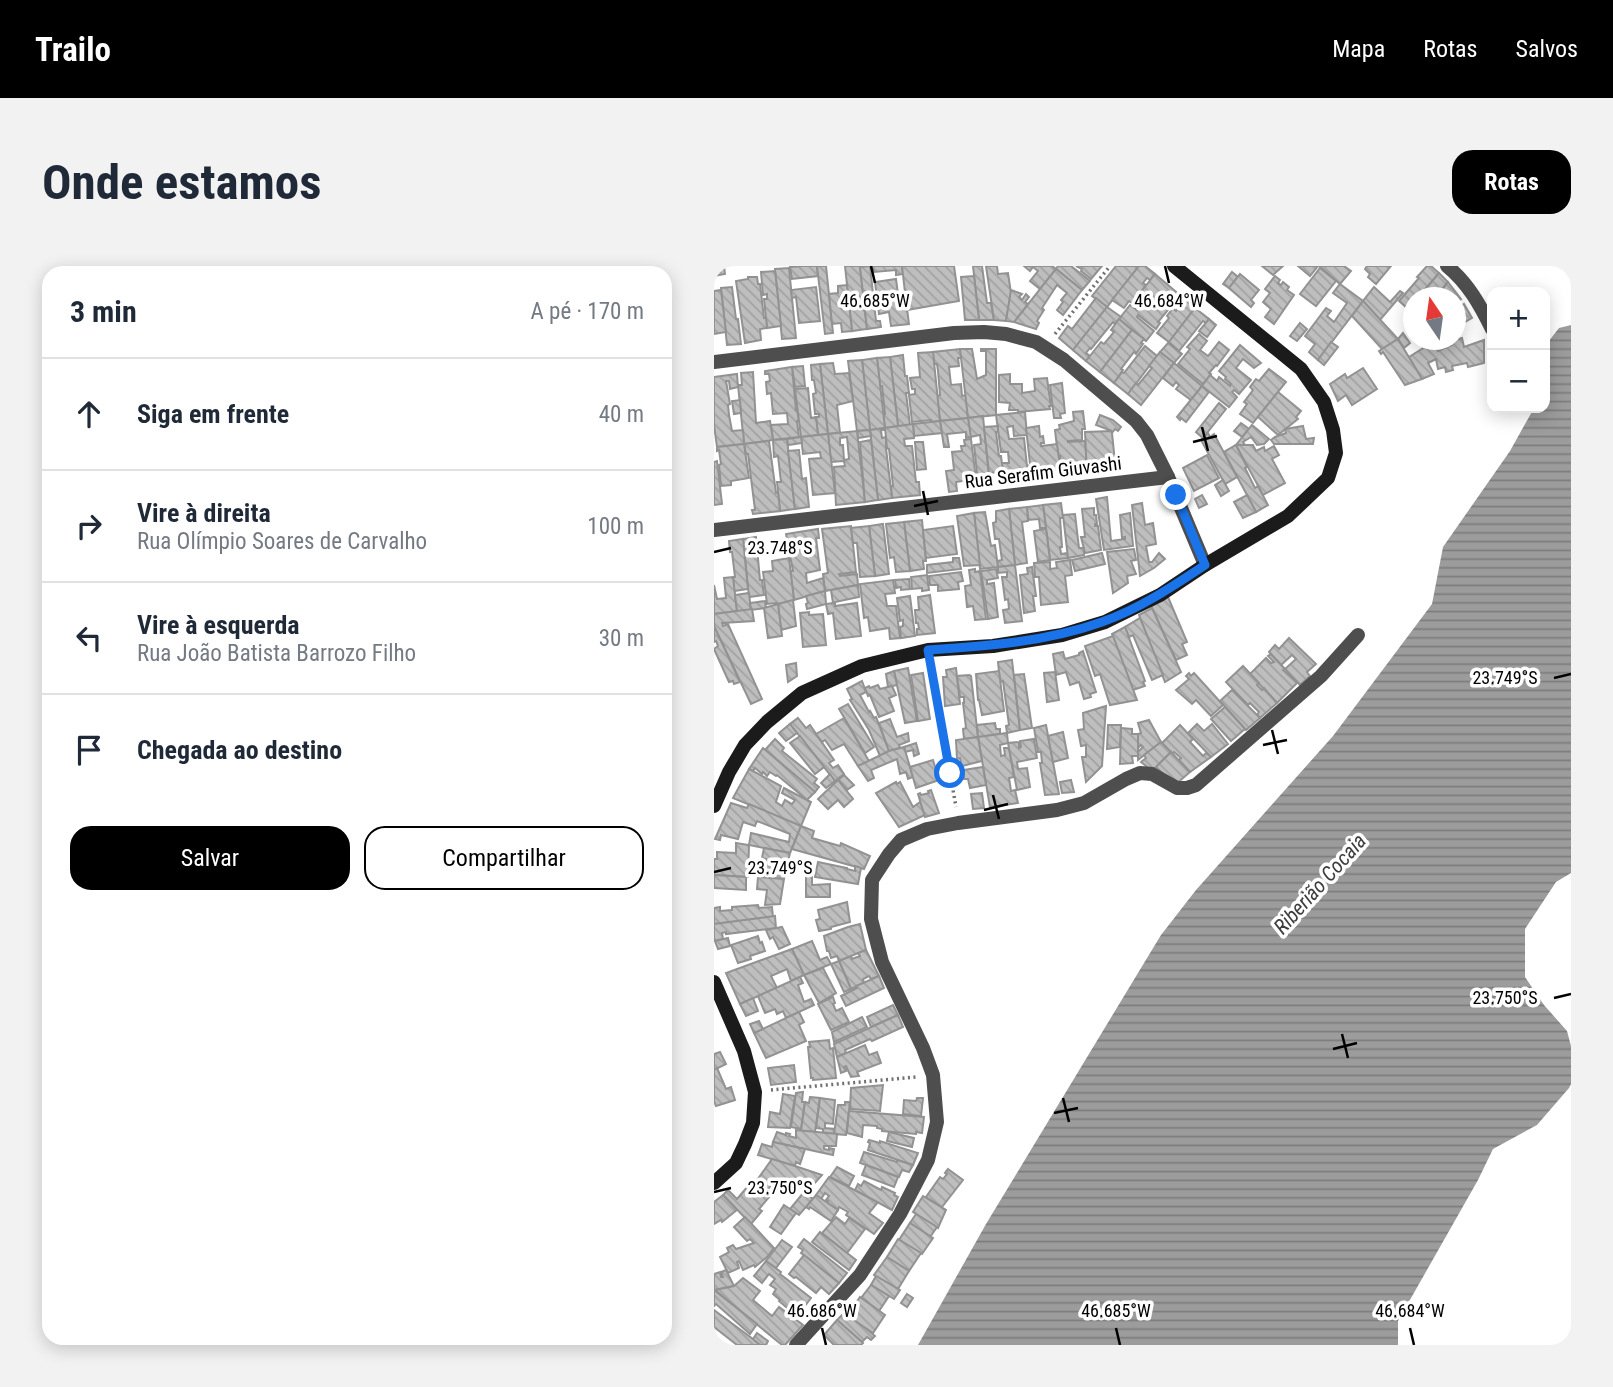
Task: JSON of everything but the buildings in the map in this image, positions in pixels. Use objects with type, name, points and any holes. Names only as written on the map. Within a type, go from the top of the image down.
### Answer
[{"type":"main road","points":[[714,806],[745,745],[767,722],[802,694],[862,666],[928,650],[993,646],[1062,635],[1105,622],[1160,595],[1288,516],[1328,478],[1336,453],[1333,430],[1324,402],[1301,369],[1174,266]]},
{"type":"main road","points":[[714,982],[744,1051],[755,1092],[752,1123],[745,1144],[736,1163],[714,1183]]},
{"type":"street","points":[[1447,266],[1459,275],[1487,319]]},
{"type":"street","points":[[714,362],[954,333],[985,332],[1020,337],[1046,348],[1143,427],[1168,477],[1205,565]]},
{"type":"street","name":"Rua Serafim Giuvashi","points":[[714,530],[1168,477]]},
{"type":"street","points":[[796,1345],[860,1275],[900,1214],[928,1160],[937,1122],[933,1075],[923,1048],[881,962],[871,919],[872,880],[889,854],[901,840],[927,829],[958,822],[1066,808],[1084,803],[1140,773],[1152,774],[1177,788],[1196,785],[1321,676],[1358,635]]},
{"type":"path","points":[[1046,348],[1110,266]]},
{"type":"path","points":[[928,650],[958,822]]},
{"type":"path","points":[[755,1092],[933,1075]]},
{"type":"water","name":"Riberião Cocaia","points":[[1571,325],[1571,873],[1556,882],[1525,929],[1525,977],[1544,1005],[1567,1031],[1571,1046],[1569,1088],[1537,1125],[1493,1149],[1398,1321],[1398,1345],[918,1345],[986,1224],[1161,935],[1196,890],[1333,736],[1432,604],[1443,547],[1510,451],[1531,413],[1550,413],[1550,340],[1559,328]]},
{"type":"route","points":[[950,773],[928,650],[993,646],[1062,635],[1105,622],[1160,595],[1205,565],[1176,495]]}]
